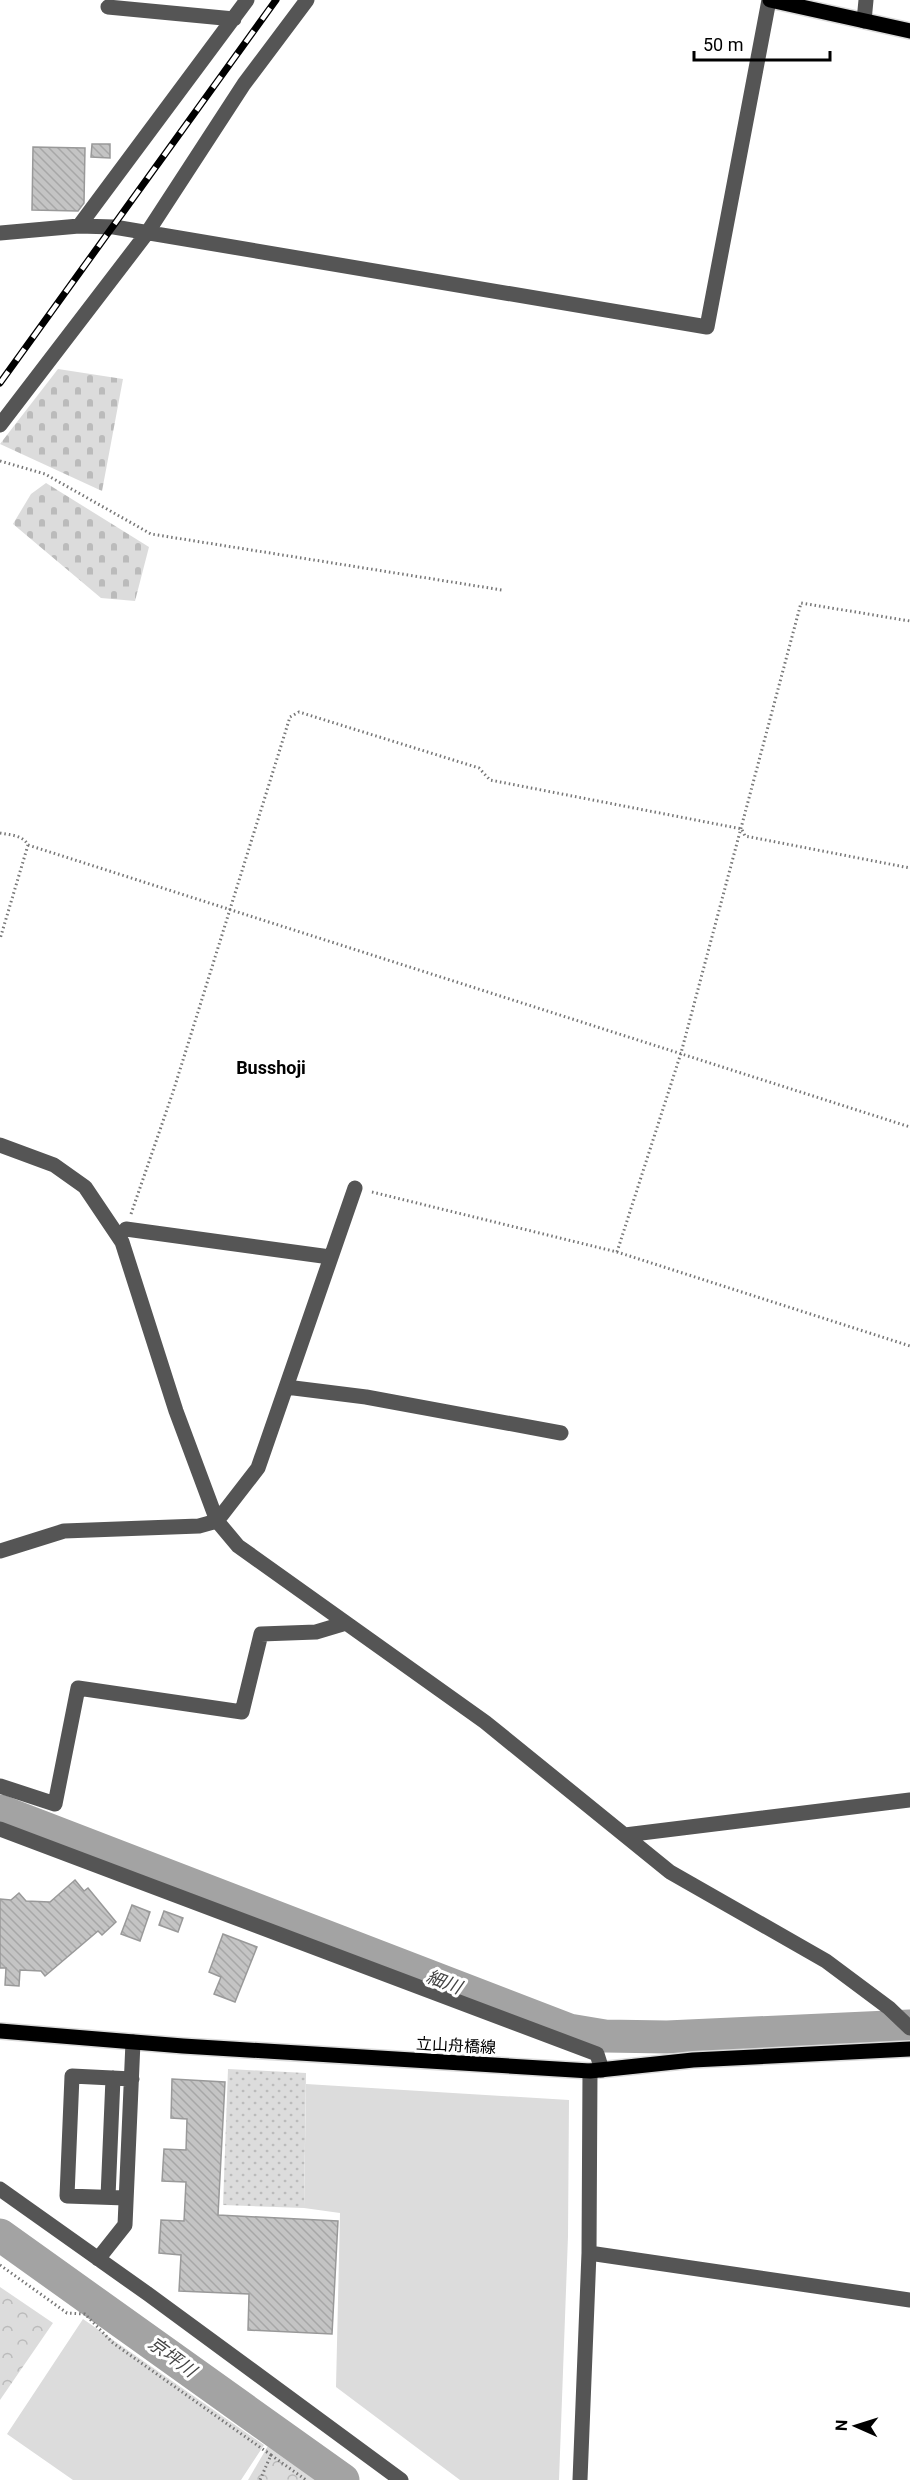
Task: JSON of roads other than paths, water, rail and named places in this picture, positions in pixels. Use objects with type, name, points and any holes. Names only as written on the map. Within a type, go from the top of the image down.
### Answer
[{"type":"main road","points":[[770,0],[910,31]]},
{"type":"main road","name":"立山舟橋線","points":[[0,2031],[133,2042],[596,2071],[693,2060],[910,2049]]},
{"type":"street","points":[[79,226],[248,0]]},
{"type":"street","points":[[0,425],[147,233],[244,84],[307,0]]},
{"type":"street","points":[[0,233],[79,226],[114,227],[382,270],[708,327],[770,0]]},
{"type":"street","points":[[864,21],[866,0]]},
{"type":"street","points":[[108,7],[234,19]]},
{"type":"street","points":[[0,1145],[54,1165],[85,1186],[122,1242],[176,1411],[217,1521],[238,1546],[485,1722],[670,1872],[826,1961],[889,2008],[910,2028]]},
{"type":"street","points":[[0,1551],[64,1531],[199,1527],[217,1521],[258,1468],[355,1188]]},
{"type":"street","points":[[126,1229],[330,1257]]},
{"type":"street","points":[[286,1387],[366,1397],[561,1432]]},
{"type":"street","points":[[0,1786],[55,1804],[78,1688],[242,1712],[261,1634],[316,1632],[346,1623]]},
{"type":"street","points":[[625,1835],[910,1800]]},
{"type":"street","points":[[0,1829],[597,2054],[580,2480]]},
{"type":"street","points":[[98,2259],[125,2225],[133,2042]]},
{"type":"street","points":[[126,2198],[68,2196],[72,2076],[132,2079]]},
{"type":"street","points":[[108,2198],[113,2078]]},
{"type":"street","points":[[0,2189],[401,2480]]},
{"type":"street","points":[[589,2253],[910,2300]]},
{"type":"waterway","name":"細川","points":[[0,1811],[569,2030],[605,2036],[667,2037],[910,2026]]},
{"type":"waterway","name":"京坪川","points":[[0,2235],[343,2480]]},
{"type":"railway","points":[[0,383],[276,0]]},
{"type":"district","name":"Busshoji","points":[[271,1068]]}]
